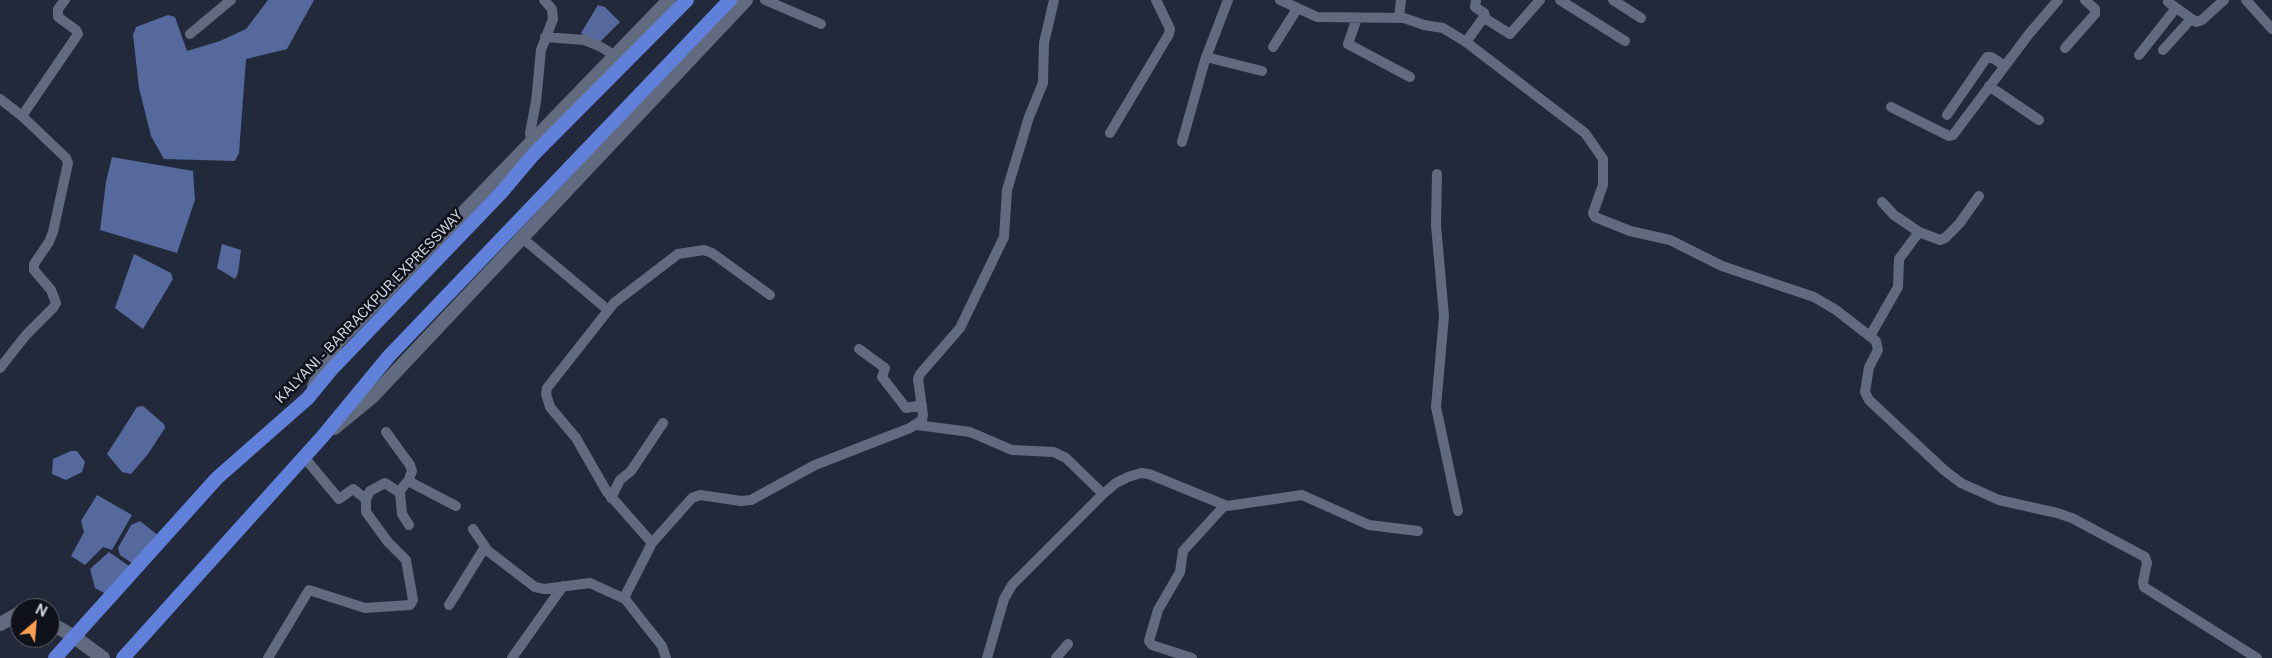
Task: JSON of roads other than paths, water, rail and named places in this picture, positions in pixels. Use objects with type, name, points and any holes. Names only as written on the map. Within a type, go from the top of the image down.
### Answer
[{"type":"highway","name":"KALYANI - BARRACKPUR EXPRESSWAY","points":[[55,658],[217,478],[308,398],[331,370],[534,155],[687,0]]},
{"type":"highway","points":[[123,658],[323,436],[389,356],[730,0]]},
{"type":"street","points":[[22,116],[78,34],[76,30],[58,17],[58,9],[65,0]]},
{"type":"street","points":[[190,34],[231,0]]},
{"type":"street","points":[[532,144],[530,132],[536,102],[540,50],[552,19],[552,9],[544,0]]},
{"type":"street","points":[[308,398],[336,344],[532,144],[614,55],[669,0]]},
{"type":"street","points":[[323,436],[373,396],[746,0]]},
{"type":"street","points":[[765,0],[821,24]]},
{"type":"street","points":[[917,425],[923,415],[920,374],[960,328],[1004,237],[1007,190],[1029,117],[1043,83],[1044,44],[1054,0]]},
{"type":"street","points":[[1110,133],[1169,34],[1170,29],[1156,0]]},
{"type":"street","points":[[1182,142],[1206,57],[1228,0]]},
{"type":"street","points":[[1399,18],[1401,0]]},
{"type":"street","points":[[1476,0],[1475,7],[1484,13],[1484,16],[1510,34],[1540,0]]},
{"type":"street","points":[[1560,0],[1625,41]]},
{"type":"street","points":[[1613,0],[1641,18]]},
{"type":"street","points":[[1891,107],[1949,136],[1952,135],[2058,0]]},
{"type":"street","points":[[2065,48],[2095,14],[2095,9],[2085,0]]},
{"type":"street","points":[[2139,55],[2172,5],[2196,22],[2202,20],[2224,0]]},
{"type":"street","points":[[2246,0],[2271,25]]},
{"type":"street","points":[[1284,1],[1297,9],[1317,17],[1399,18],[1448,31],[1466,42],[1585,133],[1602,159],[1603,185],[1594,213],[1595,217],[1630,232],[1670,240],[1722,266],[1814,298],[1836,310],[1876,341],[1878,350],[1868,375],[1865,392],[1868,400],[1944,470],[1961,483],[1999,500],[2072,518],[2145,557],[2147,563],[2142,582],[2144,587],[2257,658]]},
{"type":"street","points":[[1273,47],[1297,9]]},
{"type":"street","points":[[1466,42],[1484,16]]},
{"type":"street","points":[[1357,18],[1348,44],[1410,78]]},
{"type":"street","points":[[2163,50],[2191,19]]},
{"type":"street","points":[[545,37],[584,40],[602,47],[614,55]]},
{"type":"street","points":[[1206,57],[1262,71]]},
{"type":"street","points":[[1947,115],[1987,57],[1991,57],[2005,66]]},
{"type":"street","points":[[1989,86],[2039,120]]},
{"type":"street","points":[[0,99],[22,116],[66,158],[68,163],[53,232],[49,242],[34,264],[34,270],[51,290],[56,303],[54,308],[26,335],[0,368]]},
{"type":"street","points":[[1437,174],[1436,225],[1444,316],[1436,407],[1458,511]]},
{"type":"street","points":[[1882,202],[1894,215],[1918,232],[1940,240],[1945,238],[1959,224],[1979,196]]},
{"type":"street","points":[[1870,336],[1898,287],[1899,259],[1918,232]]},
{"type":"street","points":[[521,237],[608,310]]},
{"type":"street","points":[[652,543],[611,498],[576,438],[552,410],[546,394],[549,383],[608,310],[672,258],[704,250],[720,257],[770,295]]},
{"type":"street","points":[[859,349],[885,368],[882,378],[906,408],[922,405]]},
{"type":"street","points":[[611,498],[620,480],[631,471],[663,424]]},
{"type":"street","points":[[625,599],[652,543],[696,496],[751,500],[815,465],[917,425],[970,432],[1012,450],[1054,452],[1066,458],[1103,494]]},
{"type":"street","points":[[386,432],[410,465],[412,472],[408,482],[399,492]]},
{"type":"street","points":[[304,457],[339,499],[353,489],[366,499]]},
{"type":"street","points":[[987,658],[1004,599],[1012,585],[1103,494],[1123,479],[1145,473],[1224,506],[1302,496],[1369,525],[1418,531]]},
{"type":"street","points":[[408,482],[456,506]]},
{"type":"street","points":[[268,658],[309,590],[365,608],[410,605],[412,603],[406,560],[388,542],[366,512],[366,499],[370,491],[382,484],[389,485],[399,492],[402,497],[402,514],[409,525]]},
{"type":"street","points":[[1192,658],[1152,645],[1149,641],[1158,610],[1180,572],[1182,551],[1224,506]]},
{"type":"street","points":[[474,529],[485,547],[535,587],[544,589],[590,583],[625,599],[662,646],[666,658]]},
{"type":"street","points":[[449,605],[485,547]]},
{"type":"street","points":[[512,658],[563,586]]},
{"type":"street","points":[[60,629],[103,658]]},
{"type":"street","points":[[1056,658],[1068,644]]},
{"type":"water","points":[[268,0],[314,0],[287,49],[246,59],[239,153],[235,161],[164,159],[151,136],[139,88],[133,35],[136,27],[168,15],[175,17],[187,51],[220,41],[246,29]]},
{"type":"water","points":[[598,5],[605,7],[620,22],[595,47],[581,33]]},
{"type":"water","points":[[112,157],[193,171],[195,200],[177,253],[100,230],[106,182]]},
{"type":"water","points":[[222,244],[241,250],[238,273],[235,279],[217,268]]},
{"type":"water","points":[[134,254],[171,273],[173,279],[143,329],[115,308]]},
{"type":"water","points":[[143,406],[164,424],[165,428],[148,454],[131,474],[122,472],[107,454],[137,407]]},
{"type":"water","points":[[71,451],[77,451],[85,462],[82,472],[66,480],[52,474],[53,459]]},
{"type":"water","points":[[97,495],[132,515],[112,550],[103,547],[85,565],[71,556],[84,532],[81,521]]},
{"type":"water","points":[[140,521],[160,537],[142,570],[120,555],[118,548],[131,525]]},
{"type":"water","points":[[109,552],[129,566],[108,595],[95,588],[90,569]]}]
